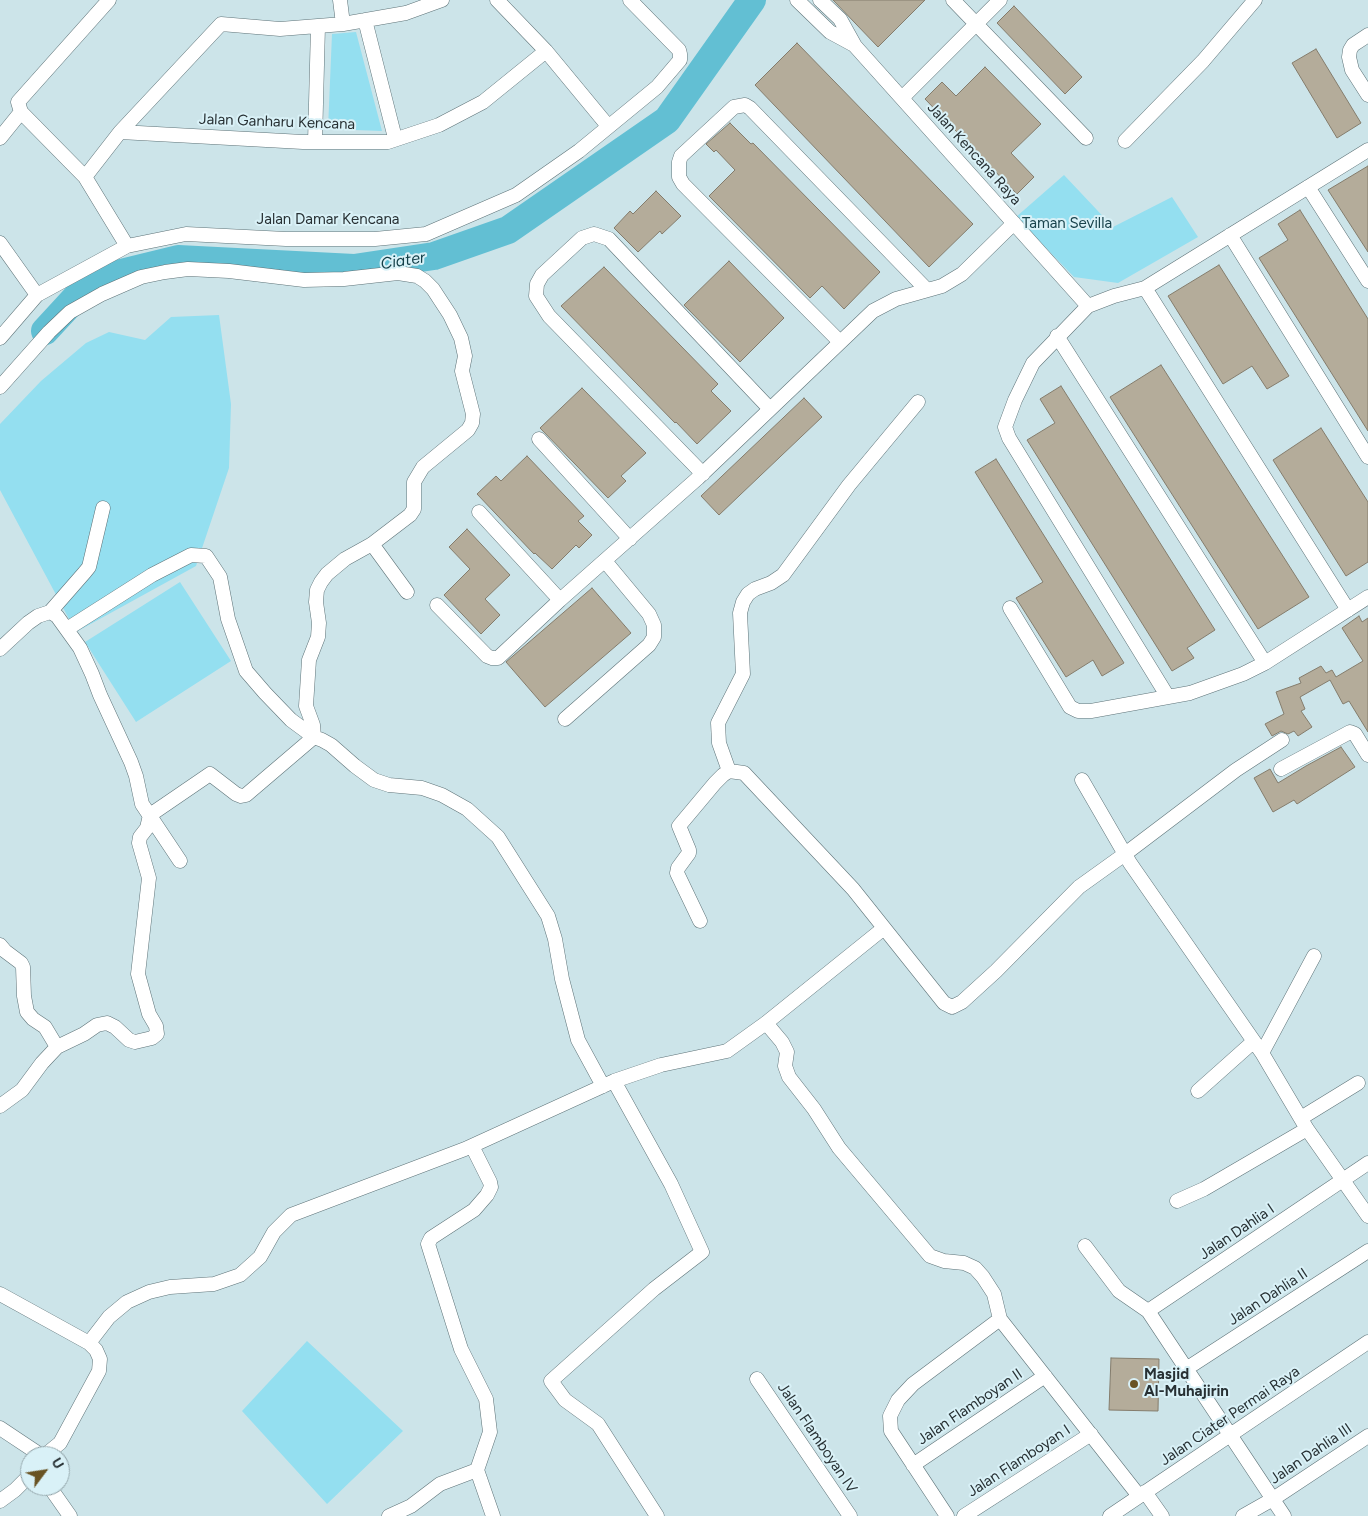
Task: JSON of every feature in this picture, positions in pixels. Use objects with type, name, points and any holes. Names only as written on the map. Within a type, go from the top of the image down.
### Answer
[{"type":"street","points":[[0,138],[20,107],[109,0]]},
{"type":"street","points":[[340,0],[344,24]]},
{"type":"street","points":[[85,176],[120,132],[221,24],[280,28],[344,24],[406,13],[442,0]]},
{"type":"street","points":[[497,0],[546,52],[608,126]]},
{"type":"street","name":"Jalan Damar Kencana","points":[[37,295],[127,246],[186,234],[286,239],[365,239],[426,234],[516,195],[579,151],[656,87],[680,60],[681,57],[676,46],[630,0]]},
{"type":"street","name":"Jalan Kencana Raya","points":[[796,0],[830,32],[855,46]]},
{"type":"street","name":"Jalan Kencana Raya","points":[[820,0],[840,19],[855,46],[1088,306]]},
{"type":"street","points":[[953,0],[1086,138]]},
{"type":"street","points":[[902,98],[1000,0]]},
{"type":"street","points":[[1125,142],[1203,61],[1255,0]]},
{"type":"street","points":[[365,20],[395,138]]},
{"type":"street","points":[[315,142],[318,26]]},
{"type":"street","points":[[1368,36],[1354,45],[1348,57],[1352,70],[1368,95]]},
{"type":"street","name":"Jalan Ganharu Kencana","points":[[120,132],[315,142],[388,142],[395,138],[439,125],[483,102],[546,52]]},
{"type":"street","points":[[840,342],[683,184],[680,177],[679,162],[681,156],[734,107],[745,104],[750,108],[928,290]]},
{"type":"street","points":[[20,107],[85,176],[127,246]]},
{"type":"street","points":[[1168,697],[1006,432],[1005,427],[1015,400],[1033,363],[1088,306],[1114,296],[1145,288],[1368,150]]},
{"type":"street","points":[[1308,187],[1368,280]]},
{"type":"street","points":[[437,605],[487,656],[498,658],[560,600],[703,474],[872,311],[896,299],[942,286],[962,274],[1014,223]]},
{"type":"street","points":[[703,474],[549,316],[536,296],[537,284],[542,275],[582,238],[594,234],[609,239],[770,409]]},
{"type":"street","points":[[1230,235],[1368,457]]},
{"type":"street","points":[[0,243],[37,295],[0,338]]},
{"type":"street","points":[[0,387],[48,332],[70,312],[102,294],[141,277],[188,269],[229,271],[304,280],[344,279],[398,273],[417,276],[434,289],[461,338],[465,356],[462,371],[473,414],[472,423],[460,438],[423,467],[414,482],[414,509],[410,515],[372,544],[345,559],[327,574],[317,590],[318,637],[309,660],[306,706],[313,725],[314,738]]},
{"type":"street","points":[[1145,288],[1348,610]]},
{"type":"street","points":[[1057,336],[1265,663]]},
{"type":"street","points":[[729,771],[719,743],[718,724],[743,674],[740,613],[743,602],[748,594],[755,589],[771,583],[783,575],[849,485],[918,402]]},
{"type":"street","points":[[539,439],[630,539]]},
{"type":"street","points":[[0,649],[33,620],[50,612],[78,582],[89,566],[103,508]]},
{"type":"street","points":[[479,512],[560,600]]},
{"type":"street","points":[[372,544],[407,592]]},
{"type":"street","points":[[67,629],[152,575],[191,555],[206,556],[220,577],[228,619],[246,671],[291,720],[314,738],[327,742],[374,780],[389,786],[422,788],[442,795],[468,809],[498,837],[548,916],[578,1040],[671,1184],[702,1252],[654,1288],[551,1381],[565,1400],[598,1424],[657,1516]]},
{"type":"street","points":[[565,719],[649,645],[654,637],[654,625],[649,614],[605,561]]},
{"type":"street","points":[[1010,608],[1070,707],[1078,711],[1091,712],[1168,697],[1210,686],[1243,674],[1265,663],[1368,597]]},
{"type":"street","points":[[50,612],[57,616],[80,648],[131,762],[142,804],[180,861]]},
{"type":"street","points":[[1281,769],[1350,732],[1355,734],[1368,755]]},
{"type":"street","points":[[0,1106],[22,1090],[42,1063],[57,1047],[84,1034],[97,1025],[107,1023],[116,1027],[129,1040],[135,1042],[152,1038],[157,1034],[138,974],[149,878],[139,843],[140,837],[147,828],[150,815],[210,774],[236,794],[246,795],[314,738]]},
{"type":"street","points":[[700,921],[677,873],[678,868],[689,853],[680,826],[715,783],[729,771],[744,773],[853,889],[944,1003],[952,1007],[962,1002],[996,971],[1079,887],[1236,770],[1282,740]]},
{"type":"street","points":[[1082,780],[1125,854],[1262,1053],[1304,1123],[1368,1216]]},
{"type":"street","points":[[89,1343],[109,1317],[127,1302],[141,1295],[170,1287],[214,1284],[240,1275],[260,1257],[274,1232],[291,1215],[472,1146],[608,1084],[661,1064],[727,1050],[766,1023],[884,928]]},
{"type":"street","points":[[0,945],[21,963],[27,1012],[44,1027],[57,1047]]},
{"type":"street","points":[[1262,1053],[1314,956]]},
{"type":"street","points":[[766,1023],[788,1052],[785,1066],[788,1077],[814,1109],[839,1148],[930,1256],[944,1261],[964,1263],[975,1268],[983,1277],[994,1294],[1000,1319],[1091,1434],[1162,1516]]},
{"type":"street","points":[[1198,1091],[1253,1042]]},
{"type":"street","points":[[1177,1201],[1204,1190],[1304,1123],[1358,1083]]},
{"type":"street","points":[[472,1146],[490,1182],[487,1195],[474,1210],[431,1238],[428,1244],[461,1349],[486,1399],[490,1432],[477,1470],[493,1516]]},
{"type":"street","name":"Jalan Dahlia I","points":[[1148,1311],[1368,1163]]},
{"type":"street","points":[[1085,1246],[1119,1291],[1148,1311],[1284,1516]]},
{"type":"street","name":"Jalan Dahlia II","points":[[1186,1369],[1368,1251]]},
{"type":"street","points":[[0,1294],[89,1343],[96,1350],[100,1360],[99,1371],[60,1443],[56,1446]]},
{"type":"street","points":[[947,1516],[891,1431],[890,1416],[898,1400],[913,1384],[1000,1319]]},
{"type":"street","name":"Jalan Ciater Permai Raya","points":[[1110,1516],[1368,1342]]},
{"type":"street","name":"Jalan Flamboyan II","points":[[913,1464],[1045,1376]]},
{"type":"street","name":"Jalan Flamboyan IV","points":[[757,1379],[850,1516]]},
{"type":"street","points":[[0,1428],[28,1446]]},
{"type":"street","name":"Jalan Flamboyan I","points":[[964,1516],[1091,1434]]},
{"type":"street","name":"Jalan Dahlia III","points":[[1243,1516],[1273,1499],[1368,1436]]},
{"type":"street","points":[[389,1516],[411,1506],[440,1484],[477,1470]]},
{"type":"street","points":[[0,1501],[20,1485]]},
{"type":"street","points":[[56,1496],[70,1516]]},
{"type":"green space","points":[[356,32],[382,131],[328,129],[332,34]]},
{"type":"green space","name":"Taman Sevilla","points":[[1064,175],[1113,227],[1172,197],[1198,237],[1118,283],[1074,277],[1016,217]]},
{"type":"green space","points":[[219,315],[231,404],[229,468],[196,566],[76,632],[0,490],[0,424],[41,381],[86,343],[109,332],[145,340],[171,317]]},
{"type":"green space","points":[[180,582],[231,661],[136,722],[85,642]]},
{"type":"green space","points":[[307,1341],[403,1431],[327,1504],[242,1411]]},
{"type":"building","points":[[833,0],[925,0],[878,47]]},
{"type":"building","points":[[1014,6],[1082,77],[1065,94],[997,23]]},
{"type":"building","points":[[797,43],[973,224],[929,267],[755,85]]},
{"type":"building","points":[[1316,49],[1361,123],[1337,138],[1292,63]]},
{"type":"building","points":[[985,67],[1041,124],[1011,153],[1034,177],[1017,194],[925,99],[942,82],[956,96]]},
{"type":"building","points":[[730,123],[751,144],[753,143],[880,272],[844,309],[822,286],[810,298],[709,196],[735,170],[716,150],[714,152],[706,144]]},
{"type":"building","points":[[1368,166],[1368,252],[1328,190]]},
{"type":"building","points":[[656,191],[681,216],[662,234],[660,231],[638,252],[614,228],[630,211],[633,214]]},
{"type":"building","points":[[1300,210],[1368,319],[1368,431],[1259,258],[1288,240],[1278,224]]},
{"type":"building","points":[[729,261],[784,318],[740,362],[684,305]]},
{"type":"building","points":[[1219,265],[1289,376],[1267,389],[1252,366],[1223,384],[1168,296]]},
{"type":"building","points":[[604,267],[718,384],[711,391],[731,411],[697,444],[561,306]]},
{"type":"building","points":[[1161,365],[1309,597],[1258,629],[1110,397]]},
{"type":"building","points":[[1061,386],[1215,630],[1187,648],[1194,658],[1172,671],[1027,440],[1055,423],[1040,399]]},
{"type":"building","points":[[582,388],[646,453],[621,476],[626,481],[608,498],[540,428]]},
{"type":"building","points":[[804,398],[822,417],[719,515],[701,496]]},
{"type":"building","points":[[1321,428],[1368,502],[1368,562],[1346,576],[1273,460]]},
{"type":"building","points":[[527,456],[584,516],[578,521],[592,535],[579,548],[576,545],[552,569],[534,554],[477,494],[496,476],[501,481]]},
{"type":"building","points":[[996,459],[1124,663],[1102,676],[1093,660],[1066,677],[1016,598],[1043,582],[975,472]]},
{"type":"building","points":[[467,529],[510,575],[485,599],[500,615],[481,634],[444,595],[470,569],[449,547]]},
{"type":"building","points":[[592,588],[631,633],[545,707],[506,662]]},
{"type":"building","points":[[1359,616],[1362,622],[1368,618],[1368,732],[1349,701],[1343,704],[1330,680],[1300,697],[1305,709],[1301,711],[1312,727],[1298,736],[1294,731],[1288,734],[1281,731],[1272,736],[1265,724],[1284,714],[1276,692],[1301,683],[1299,678],[1321,666],[1326,673],[1332,670],[1336,677],[1363,661],[1342,628]]},
{"type":"building","points":[[1341,747],[1355,767],[1297,804],[1294,800],[1273,812],[1254,778],[1270,769],[1278,783]]},
{"type":"building","name":"Masjid Al-Muhajirin","points":[[1111,1358],[1159,1359],[1158,1411],[1109,1410]]},
{"type":"waterway","name":"Ciater","points":[[45,331],[92,280],[178,259],[354,268],[434,256],[508,230],[667,120],[752,0]]},
{"type":"place","name":"Masjid Al-Muhajirin","points":[[1134,1384]]}]
